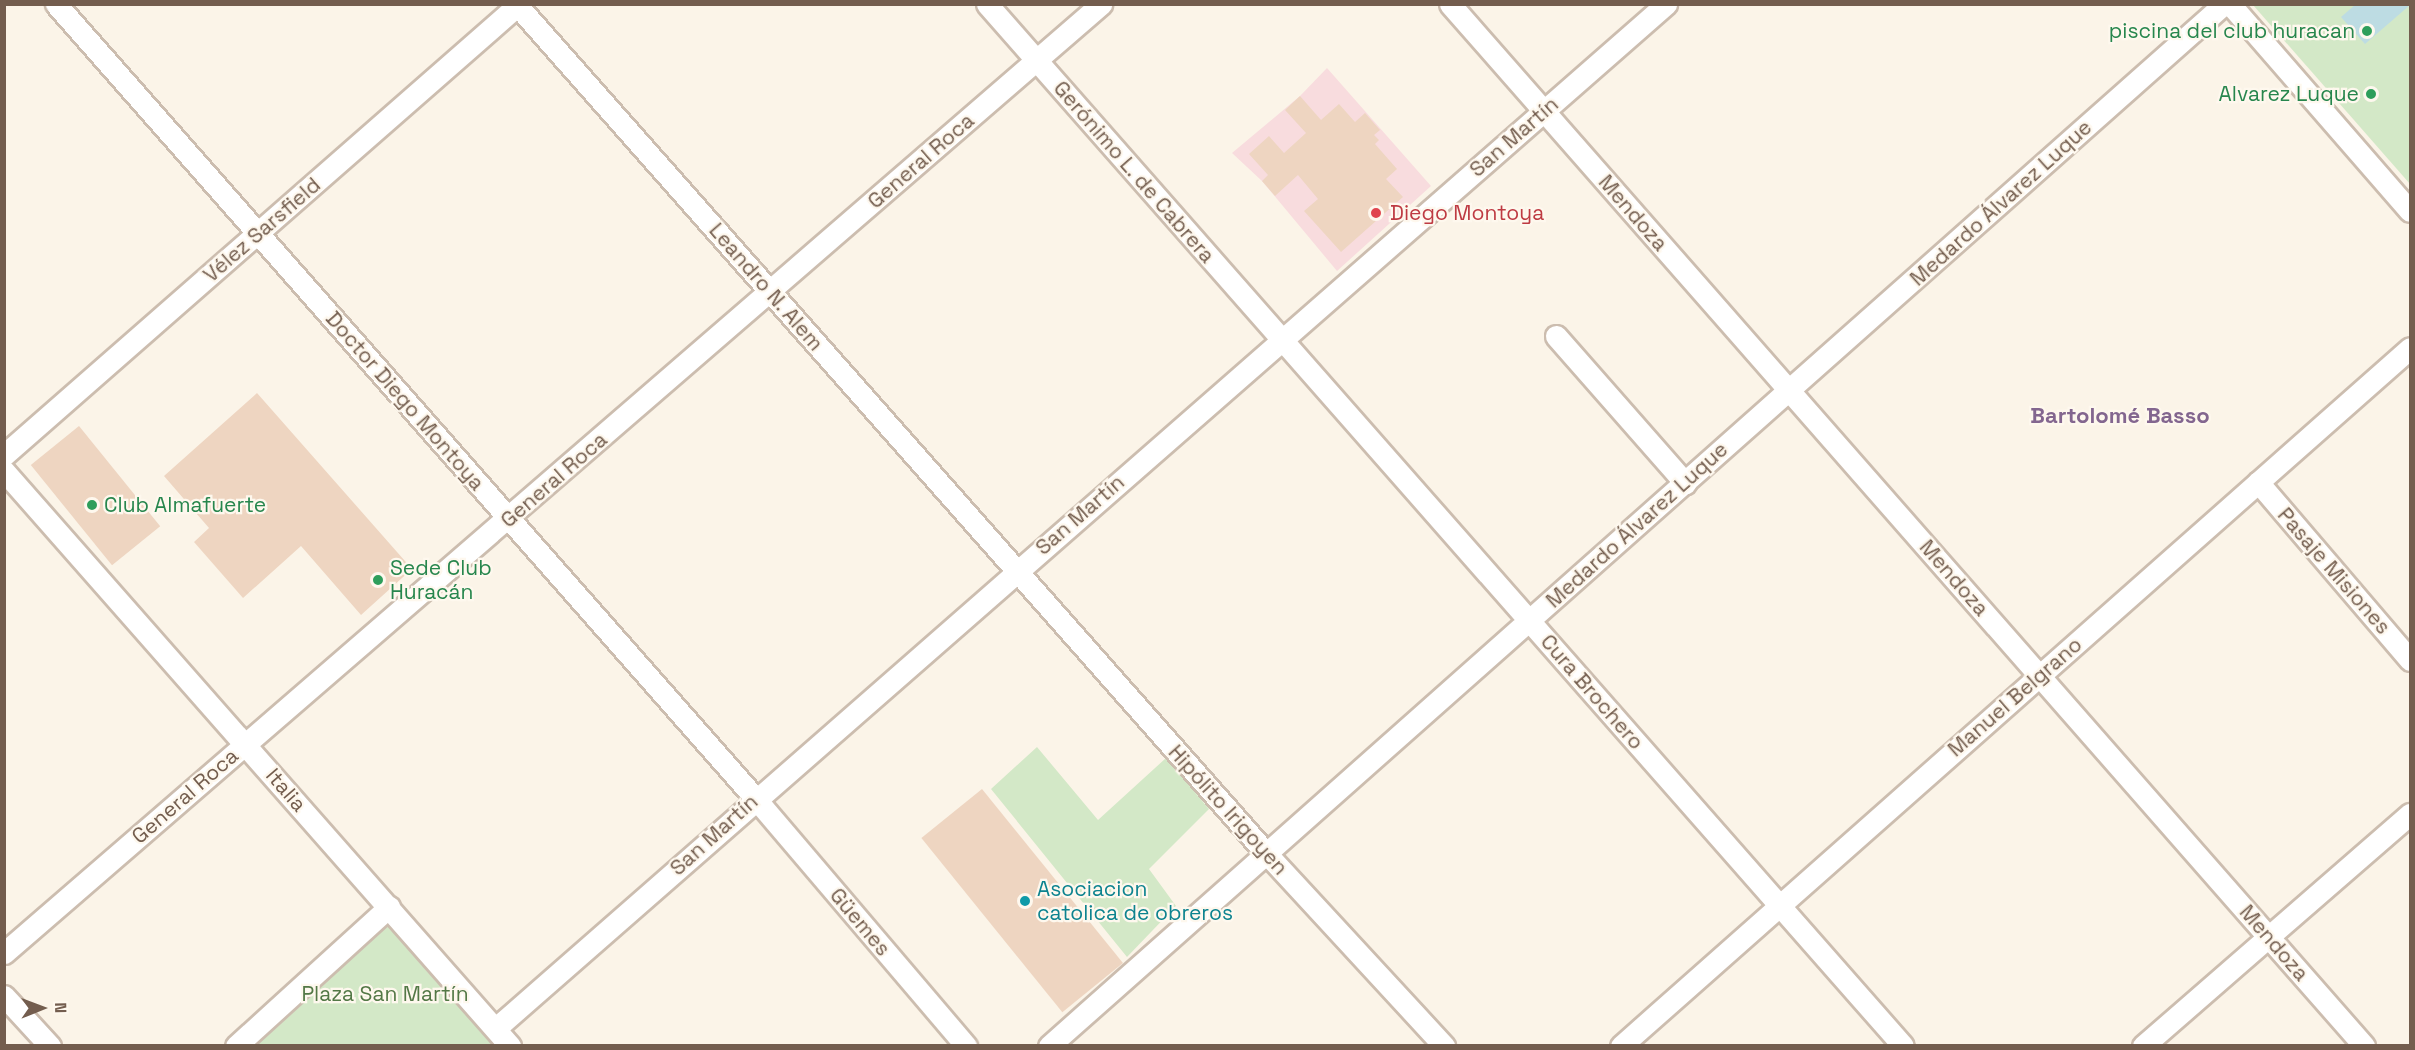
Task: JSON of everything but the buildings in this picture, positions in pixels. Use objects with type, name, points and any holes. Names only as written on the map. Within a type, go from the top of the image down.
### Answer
[{"type":"street","name":"Doctor Diego Montoya","points":[[56,4],[755,798]]},
{"type":"street","name":"Gerónimo L. de Cabrera","points":[[987,4],[1282,339]]},
{"type":"street","name":"General Roca","points":[[4,953],[509,519],[1101,4]]},
{"type":"street","name":"Mendoza","points":[[1450,4],[2364,1046]]},
{"type":"street","name":"San Martín","points":[[496,1028],[755,798],[1666,4]]},
{"type":"street","name":"Medardo Álvarez Luque","points":[[1050,1046],[2224,4]]},
{"type":"street","points":[[2230,4],[2410,211]]},
{"type":"street","name":"Vélez Sarsfield","points":[[4,455],[518,5]]},
{"type":"street","name":"Leandro N. Alem","points":[[518,5],[1016,570]]},
{"type":"street","points":[[1556,336],[1685,483]]},
{"type":"street","name":"Cura Brochero","points":[[1282,339],[1903,1046]]},
{"type":"street","name":"Manuel Belgrano","points":[[1621,1046],[2410,348]]},
{"type":"street","name":"Italia","points":[[4,471],[510,1046]]},
{"type":"street","name":"Pasaje Misiones","points":[[2258,482],[2410,660]]},
{"type":"street","name":"Hipólito Irigoyen","points":[[1016,570],[1266,853],[1444,1046]]},
{"type":"street","name":"Güemes","points":[[755,798],[966,1046]]},
{"type":"street","points":[[2143,1046],[2410,814]]},
{"type":"street","points":[[236,1046],[389,907]]},
{"type":"street","points":[[4,996],[50,1046]]},
{"type":"shaded area","points":[[1327,68],[1431,186],[1337,271],[1262,181],[1232,153],[1300,96]]},
{"type":"green space","name":"Alvarez Luque","points":[[2253,5],[2410,5],[2410,184]]},
{"type":"green space","points":[[1037,747],[1098,820],[1166,758],[1209,809],[1149,869],[1176,906],[1127,957],[991,789]]},
{"type":"green space","name":"Plaza San Martín","points":[[389,921],[495,1045],[252,1046]]},
{"type":"water","name":"piscina del club huracan","points":[[2410,4],[2365,44],[2341,17],[2355,5]]},
{"type":"place","name":"piscina del club huracan","points":[[2367,31]]},
{"type":"place","name":"Alvarez Luque","points":[[2371,94]]},
{"type":"place","name":"Diego Montoya","points":[[1376,213]]},
{"type":"place","name":"Club Almafuerte","points":[[92,505]]},
{"type":"place","name":"Sede Club Huracán","points":[[378,580]]},
{"type":"place","name":"Asociacion catolica de obreros","points":[[1025,901]]},
{"type":"district","name":"Bartolomé Basso","points":[[2120,416]]}]
